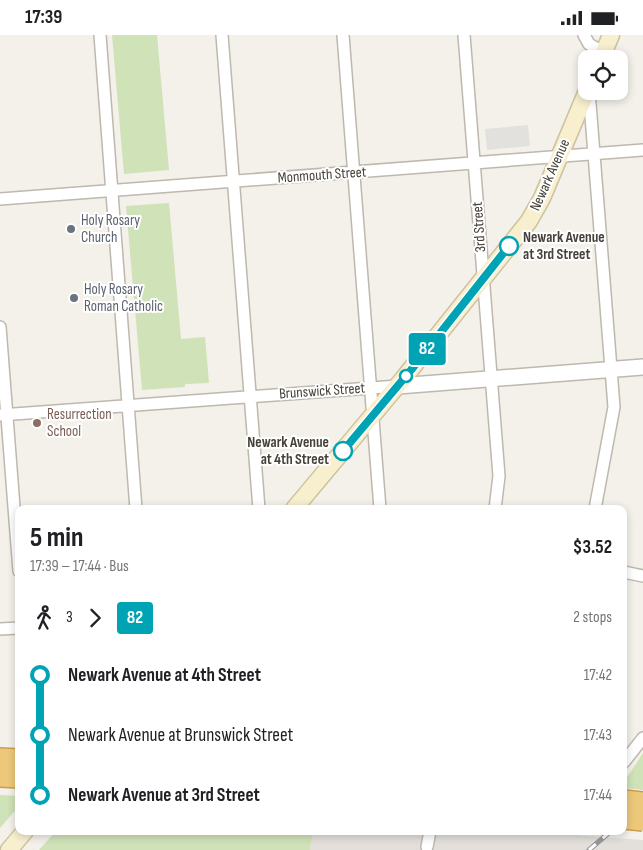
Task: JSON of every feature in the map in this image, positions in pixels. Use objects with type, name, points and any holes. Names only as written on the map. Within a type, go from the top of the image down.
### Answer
[{"type":"highway","points":[[0,759],[15,760]]},
{"type":"highway","points":[[0,775],[15,777]]},
{"type":"highway","points":[[627,801],[643,803]]},
{"type":"highway","points":[[627,818],[643,820]]},
{"type":"main road","points":[[604,50],[611,35]]},
{"type":"main road","name":"Newark Avenue","points":[[297,505],[398,385],[533,215],[584,100]]},
{"type":"main road","points":[[8,850],[21,835]]},
{"type":"street","points":[[100,35],[136,505]]},
{"type":"street","points":[[222,35],[259,505]]},
{"type":"street","points":[[343,35],[380,505]]},
{"type":"street","name":"3rd Street","points":[[464,35],[499,476],[495,505]]},
{"type":"street","points":[[584,35],[589,44],[596,50]]},
{"type":"street","points":[[589,100],[614,407],[596,505]]},
{"type":"street","name":"Monmouth Street","points":[[0,199],[643,151]]},
{"type":"street","points":[[0,327],[3,415],[15,532]]},
{"type":"street","name":"Brunswick Street","points":[[3,415],[643,367]]},
{"type":"street","points":[[627,573],[643,576]]},
{"type":"street","points":[[0,629],[15,628]]},
{"type":"street","points":[[627,758],[643,739]]},
{"type":"street","points":[[427,847],[429,835]]},
{"type":"shaded area","points":[[528,125],[530,146],[487,150],[485,129]]},
{"type":"shaded area","points":[[312,835],[576,835],[643,840],[643,850],[310,850]]},
{"type":"green space","points":[[112,35],[157,35],[169,170],[124,174]]},
{"type":"green space","points":[[169,203],[181,339],[205,337],[209,383],[142,390],[126,206]]},
{"type":"green space","points":[[643,753],[643,790],[627,788],[627,777]]},
{"type":"green space","points":[[0,795],[15,796],[15,811],[0,828]]},
{"type":"green space","points":[[52,835],[312,835],[310,850],[39,850]]},
{"type":"railway","points":[[627,817],[643,801]]},
{"type":"railway","points":[[589,850],[606,835]]},
{"type":"bus line","name":"82","points":[[343,451],[411,370],[509,246]]},
{"type":"place","name":"Holy Rosary Church","points":[[71,229]]},
{"type":"place","name":"Newark Avenue at 3rd Street","points":[[509,246]]},
{"type":"place","name":"Holy Rosary Roman Catholic","points":[[74,298]]},
{"type":"place","name":"Resurrection School","points":[[37,423]]},
{"type":"place","name":"Newark Avenue at 4th Street","points":[[343,451]]}]
